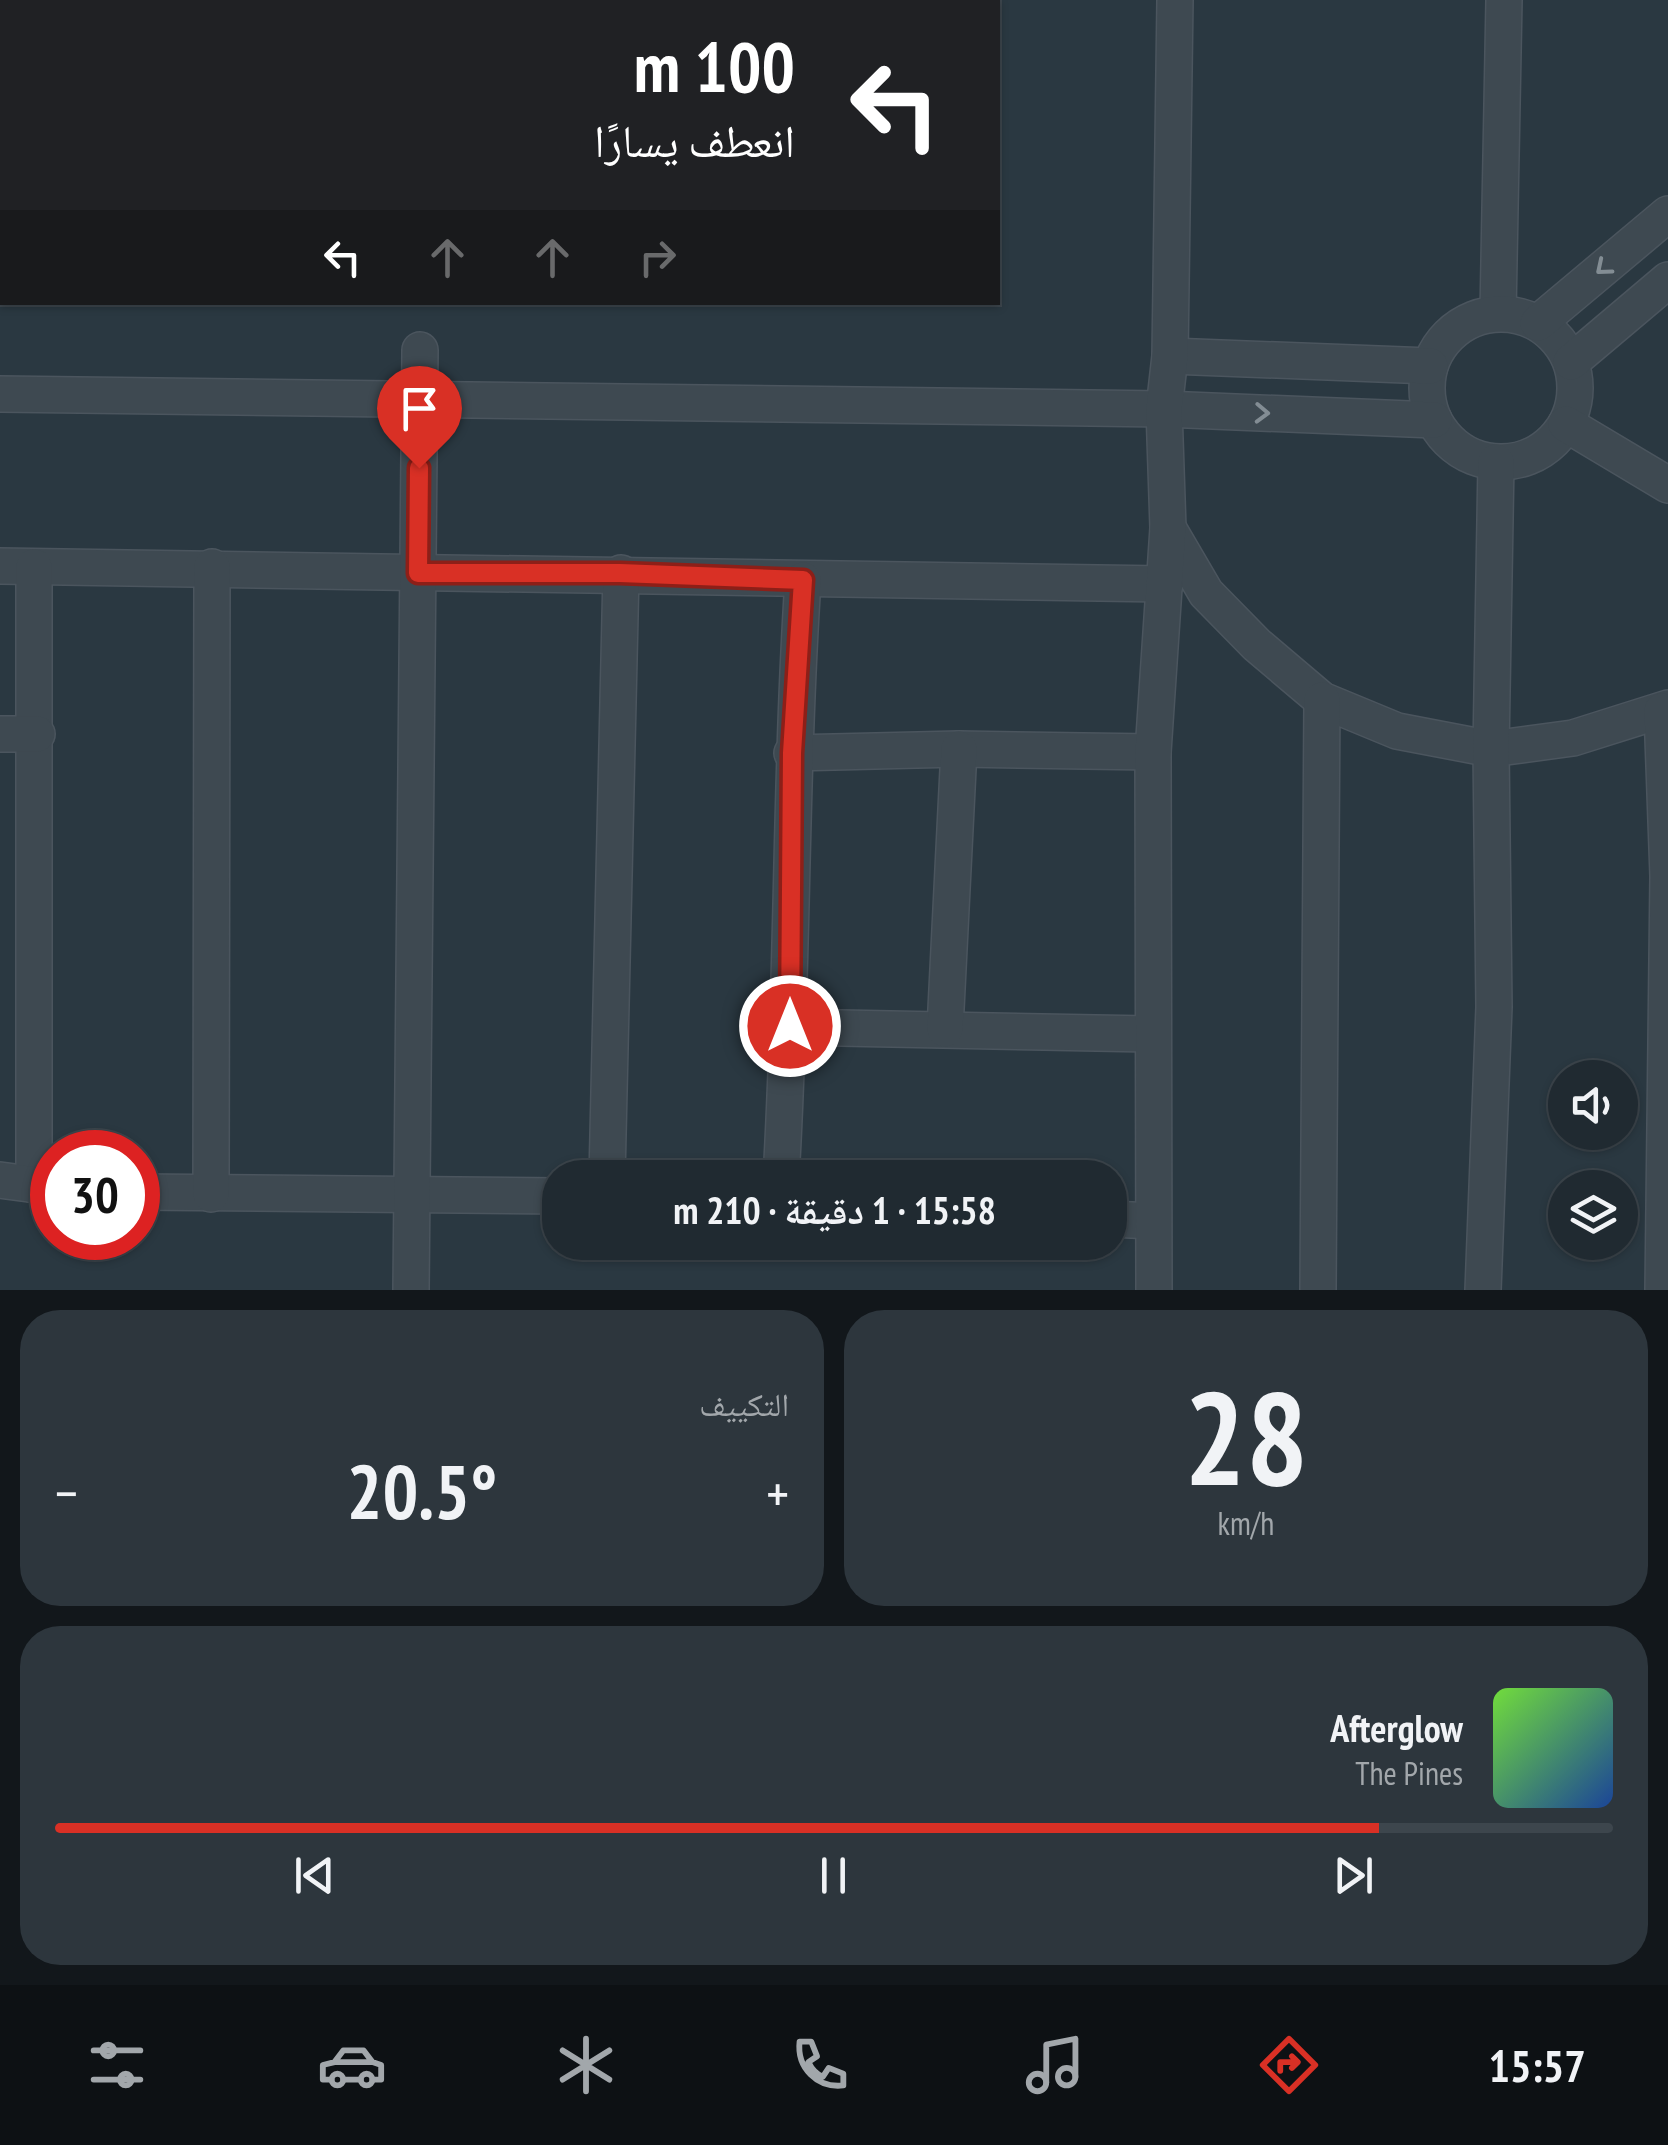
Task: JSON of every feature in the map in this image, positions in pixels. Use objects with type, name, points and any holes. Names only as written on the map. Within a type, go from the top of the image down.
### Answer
[{"type":"street","points":[[1154,1290],[1150,1034],[1153,752],[1168,528],[1164,409],[1170,356],[1175,0]]},
{"type":"street","points":[[1498,313],[1504,0]]},
{"type":"street","points":[[1538,323],[1668,214]]},
{"type":"street","points":[[1571,362],[1668,280]]},
{"type":"street","points":[[1498,313],[1538,323],[1558,340],[1571,362],[1576,389],[1566,424],[1540,450],[1515,461],[1496,462],[1455,446],[1434,420],[1426,388],[1430,366],[1451,332],[1468,321],[1498,313]]},
{"type":"street","points":[[411,1290],[420,350]]},
{"type":"street","points":[[1170,356],[1430,366]]},
{"type":"street","points":[[0,394],[1164,409],[1434,420]]},
{"type":"street","points":[[1566,424],[1668,484]]},
{"type":"street","points":[[1483,1290],[1494,1008],[1491,749],[1496,462]]},
{"type":"street","points":[[1168,528],[1206,593],[1257,646],[1322,700],[1397,732],[1491,749],[1573,738],[1665,709],[1663,1290]]},
{"type":"street","points":[[211,1194],[212,566]]},
{"type":"street","points":[[29,1184],[37,734],[17,567],[212,566],[418,573],[1164,584]]},
{"type":"street","points":[[607,1160],[620,573]]},
{"type":"street","points":[[781,1160],[790,1026],[792,753],[803,580]]},
{"type":"street","points":[[1318,1290],[1322,700]]},
{"type":"street","points":[[0,734],[37,734]]},
{"type":"street","points":[[792,753],[959,749],[1153,752]]},
{"type":"street","points":[[945,1029],[959,749]]},
{"type":"street","points":[[790,1026],[1150,1034]]},
{"type":"street","points":[[160,1193],[542,1196]]},
{"type":"street","points":[[1127,1219],[1153,1221]]},
{"type":"route","points":[[419,468],[418,573],[620,573],[803,580],[792,753],[790,1026]]}]
